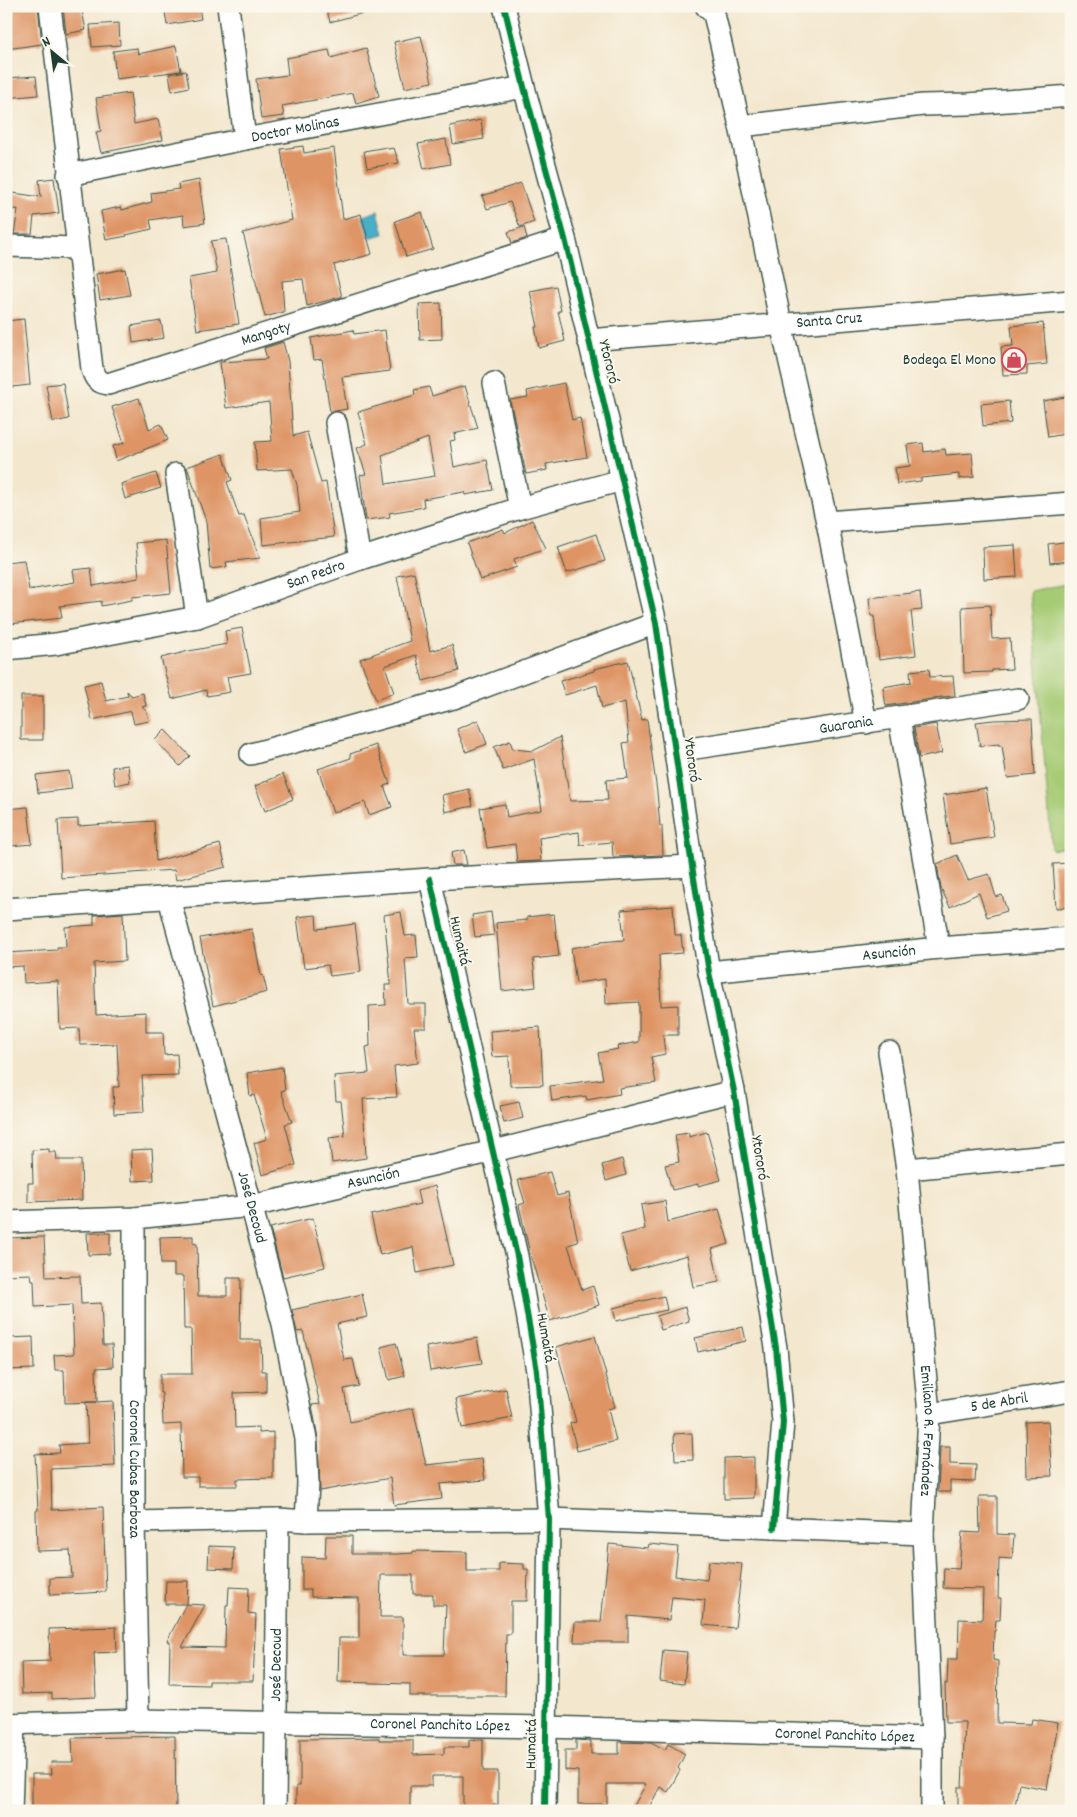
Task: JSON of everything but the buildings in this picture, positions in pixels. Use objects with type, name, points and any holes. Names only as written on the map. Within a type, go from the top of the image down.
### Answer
[{"type":"street","points":[[6,246],[77,248],[50,6]]},
{"type":"street","points":[[228,6],[245,138]]},
{"type":"street","name":"Ytororó","points":[[504,6],[565,239],[656,623],[709,972],[734,1091],[777,1357],[783,1422],[774,1528]]},
{"type":"street","points":[[710,10],[740,126],[781,324],[827,522],[866,723]]},
{"type":"street","name":"Doctor Molinas","points":[[68,175],[245,138],[524,87]]},
{"type":"street","points":[[740,126],[923,105],[968,104],[1071,96]]},
{"type":"street","name":"Mangoty","points":[[77,248],[94,378],[99,382],[108,384],[565,239]]},
{"type":"street","name":"Santa Cruz","points":[[588,340],[1071,302]]},
{"type":"street","points":[[494,383],[520,508]]},
{"type":"street","points":[[336,423],[360,559]]},
{"type":"street","points":[[176,474],[198,617]]},
{"type":"street","name":"San Pedro","points":[[6,650],[56,644],[198,617],[360,559],[520,508],[622,480]]},
{"type":"street","points":[[827,522],[1071,503]]},
{"type":"street","points":[[250,754],[454,698],[656,623]]},
{"type":"street","name":"Guarania","points":[[676,751],[1018,699]]},
{"type":"street","points":[[899,717],[939,948]]},
{"type":"street","points":[[6,909],[430,879],[692,866]]},
{"type":"street","name":"Humaitá","points":[[430,879],[494,1150],[517,1256],[537,1372],[549,1519],[545,1811]]},
{"type":"street","name":"José Decoud","points":[[169,898],[283,1324],[306,1439],[308,1483],[306,1521]]},
{"type":"street","name":"Asunción","points":[[709,972],[939,948],[1071,938]]},
{"type":"street","name":"Emiliano R. Fernández","points":[[890,1052],[907,1169],[929,1414],[923,1534],[932,1738],[932,1811]]},
{"type":"street","name":"Asunción","points":[[6,1222],[134,1218],[252,1206],[494,1150],[734,1091]]},
{"type":"street","points":[[907,1169],[1071,1154]]},
{"type":"street","name":"Coronel Cubas Barboza","points":[[134,1218],[134,1522],[138,1720]]},
{"type":"street","name":"5 de Abril","points":[[929,1414],[1071,1391]]},
{"type":"street","points":[[134,1522],[278,1519],[306,1521],[549,1519],[923,1534]]},
{"type":"street","name":"José Decoud","points":[[275,1811],[278,1519]]},
{"type":"street","name":"Coronel Panchito López","points":[[10,1724],[138,1720],[546,1727],[932,1738]]},
{"type":"street","points":[[10,1724],[11,1811]]},
{"type":"green space","points":[[1071,583],[1071,846],[1052,850],[1030,591]]},
{"type":"water","points":[[378,211],[384,234],[369,238],[363,216]]},
{"type":"cycle path","points":[[504,6],[565,239],[656,623],[709,972],[734,1091],[776,1348],[783,1422],[774,1528]]},
{"type":"cycle path","points":[[430,879],[517,1256],[537,1371],[549,1519],[545,1811]]},
{"type":"place","name":"Bodega El Mono","points":[[1014,360]]}]
